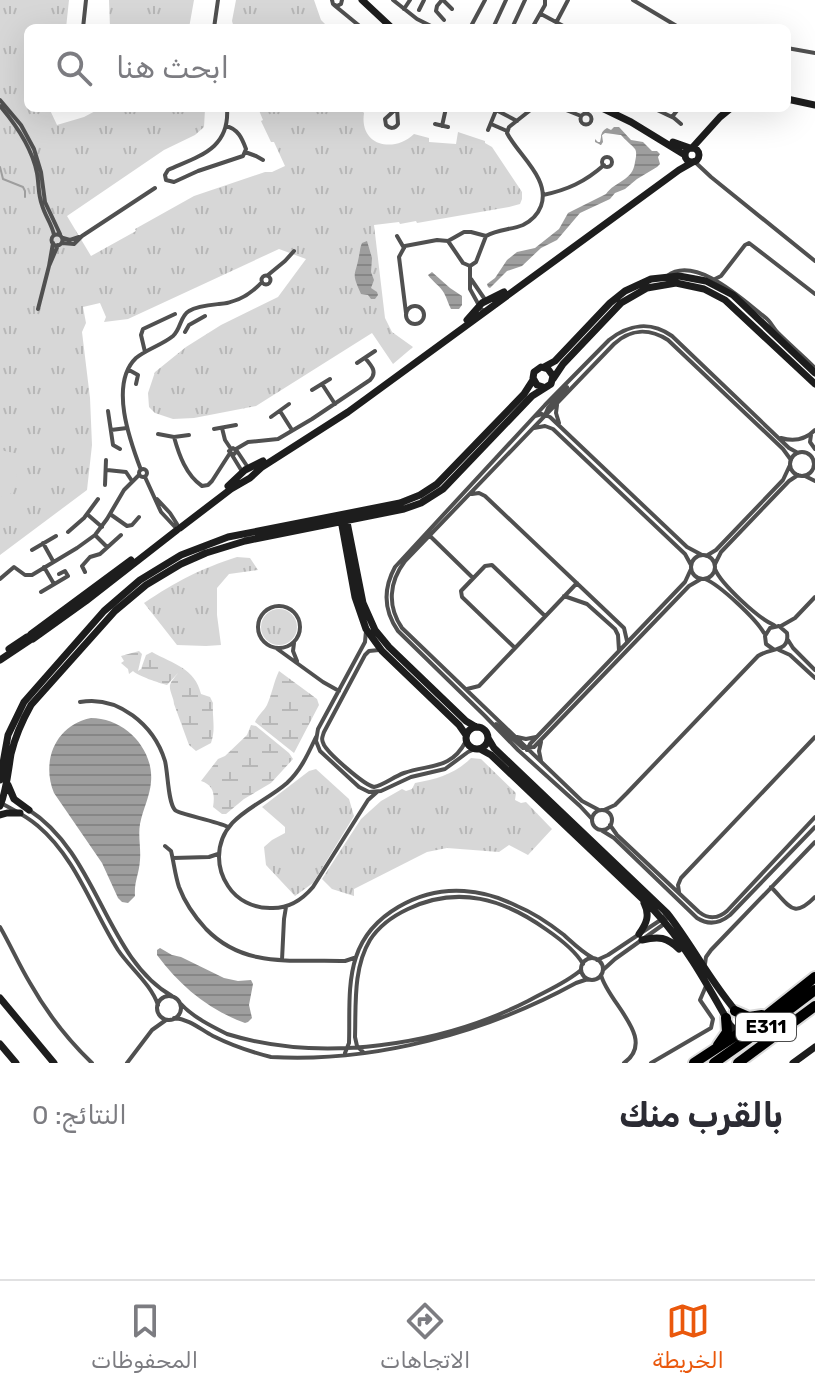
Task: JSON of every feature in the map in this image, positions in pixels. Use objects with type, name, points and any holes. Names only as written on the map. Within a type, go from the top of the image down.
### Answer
[{"type":"highway","points":[[696,1062],[815,977]]},
{"type":"highway","name":"E311","points":[[714,1063],[815,990]]},
{"type":"highway","points":[[696,1062],[724,1038],[730,1014],[755,1017],[778,1006]]},
{"type":"highway","name":"E311","points":[[738,1063],[815,1006]]},
{"type":"street","points":[[83,24],[86,0]]},
{"type":"street","points":[[215,24],[218,0]]},
{"type":"street","points":[[356,0],[380,24]]},
{"type":"street","points":[[362,0],[388,24]]},
{"type":"street","points":[[393,0],[427,24]]},
{"type":"street","points":[[404,9],[410,0]]},
{"type":"street","points":[[419,10],[424,0]]},
{"type":"street","points":[[444,20],[436,9],[443,0],[452,9]]},
{"type":"street","points":[[472,24],[485,0]]},
{"type":"street","points":[[495,24],[506,0]]},
{"type":"street","points":[[514,24],[524,0]]},
{"type":"street","points":[[534,24],[545,0]]},
{"type":"street","points":[[557,21],[568,0]]},
{"type":"street","points":[[633,0],[673,24]]},
{"type":"street","points":[[337,3],[341,12],[357,24]]},
{"type":"street","points":[[541,13],[561,24]]},
{"type":"street","points":[[791,49],[815,53]]},
{"type":"street","points":[[0,100],[32,156],[42,205],[58,240],[38,309]]},
{"type":"street","points":[[791,100],[815,105]]},
{"type":"street","points":[[0,106],[10,115]]},
{"type":"street","points":[[226,126],[238,133],[245,147],[241,157],[174,182],[166,180],[168,170],[215,146],[226,126],[227,112]]},
{"type":"street","points":[[393,112],[385,119],[390,128],[398,124],[397,112]]},
{"type":"street","points":[[435,124],[445,127],[446,112]]},
{"type":"street","points":[[495,112],[489,127],[507,131]]},
{"type":"street","points":[[501,112],[517,121]]},
{"type":"street","points":[[507,131],[528,112]]},
{"type":"street","points":[[571,112],[581,116]]},
{"type":"street","points":[[610,112],[689,155]]},
{"type":"street","points":[[620,112],[674,143],[815,261]]},
{"type":"street","points":[[663,112],[681,124]]},
{"type":"street","points":[[672,117],[676,112]]},
{"type":"street","points":[[0,657],[30,638],[176,525],[231,489],[245,468],[265,465],[348,412],[482,301],[679,170],[727,112]]},
{"type":"street","points":[[405,298],[422,309],[422,320],[418,323],[411,323],[406,313],[399,260],[404,248],[437,240],[448,241],[464,232],[486,236],[518,227],[530,221],[540,207],[543,195],[540,181],[507,131]]},
{"type":"street","points":[[245,152],[263,160]]},
{"type":"street","points":[[543,195],[577,185],[604,165]]},
{"type":"street","points":[[58,240],[72,242],[155,188]]},
{"type":"street","points":[[397,236],[404,248]]},
{"type":"street","points":[[482,301],[469,287],[470,266],[477,260],[486,236]]},
{"type":"street","points":[[448,241],[462,261],[470,266]]},
{"type":"street","points":[[714,279],[721,276],[745,245],[751,244],[815,294]]},
{"type":"street","points":[[176,525],[163,515],[142,474],[127,428],[123,394],[129,370],[135,359],[178,331],[187,311],[233,302],[253,291],[262,282],[262,277],[294,251]]},
{"type":"street","points":[[342,1062],[301,1062],[260,1054],[225,1042],[185,1020],[163,1017],[152,991],[123,957],[52,840],[24,812],[4,781],[15,740],[31,705],[105,620],[135,593],[169,570],[206,553],[245,541],[320,526],[413,498],[432,488],[524,394],[536,369],[555,361],[620,294],[640,282],[667,276],[714,279],[769,321],[794,351]]},
{"type":"street","points":[[699,276],[733,295],[815,370]]},
{"type":"street","points":[[721,276],[722,283]]},
{"type":"street","points":[[1,802],[6,744],[11,726],[24,702],[53,665],[121,595],[191,548],[220,537],[365,517],[421,503],[456,479],[529,399],[551,384],[561,367],[621,303],[647,288],[676,283],[704,289],[725,300],[815,384]]},
{"type":"street","points":[[249,285],[253,291]]},
{"type":"street","points":[[406,313],[413,306]]},
{"type":"street","points":[[145,352],[141,335],[143,329],[175,314]]},
{"type":"street","points":[[181,324],[186,329],[205,316]]},
{"type":"street","points":[[543,763],[539,751],[540,738],[689,586],[711,576],[721,552],[789,481],[814,469],[810,456],[789,448],[675,338],[658,328],[638,326],[619,332],[534,417],[402,557],[392,572],[387,588],[388,611],[398,631],[580,806],[595,827],[614,838],[697,918],[709,923],[727,918],[815,827]]},
{"type":"street","points":[[612,818],[610,814],[585,803],[406,632],[396,619],[393,608],[392,592],[396,575],[405,561],[559,400],[620,338],[634,332],[650,332],[671,342],[783,449],[793,472],[815,481]]},
{"type":"street","points":[[357,363],[375,351]]},
{"type":"street","points":[[174,437],[193,479],[202,486],[208,485],[233,451],[248,442],[276,440],[373,377],[374,369],[365,358]]},
{"type":"street","points":[[544,367],[550,370],[553,379]]},
{"type":"street","points":[[129,370],[138,375],[136,384]]},
{"type":"street","points":[[578,373],[547,410],[546,422],[685,554],[696,577],[718,587],[758,623],[768,646],[790,655],[815,678]]},
{"type":"street","points":[[312,390],[330,379]]},
{"type":"street","points":[[533,380],[543,387]]},
{"type":"street","points":[[322,384],[335,404]]},
{"type":"street","points":[[559,400],[556,413],[560,426]]},
{"type":"street","points":[[271,417],[289,404]]},
{"type":"street","points":[[108,411],[110,442],[120,449]]},
{"type":"street","points":[[280,411],[292,430]]},
{"type":"street","points":[[534,417],[545,415],[560,426],[687,547],[712,559],[722,581],[760,618],[785,630],[793,648],[815,670]]},
{"type":"street","points":[[214,429],[236,425]]},
{"type":"street","points":[[532,429],[541,426],[553,429]]},
{"type":"street","points":[[111,430],[127,428]]},
{"type":"street","points":[[222,428],[225,440],[245,468]]},
{"type":"street","points":[[777,437],[803,439],[814,432]]},
{"type":"street","points":[[485,716],[521,747],[534,747],[685,582],[694,559],[714,552],[783,480],[790,463],[814,432]]},
{"type":"street","points":[[814,432],[810,442],[815,449]]},
{"type":"street","points":[[158,434],[174,437],[189,435]]},
{"type":"street","points":[[105,485],[106,460]]},
{"type":"street","points":[[107,470],[126,472],[132,481]]},
{"type":"street","points":[[0,579],[12,568],[30,575],[95,535],[124,490],[142,474]]},
{"type":"street","points":[[483,480],[485,496]]},
{"type":"street","points":[[469,495],[479,493],[485,496],[624,628],[640,630]]},
{"type":"street","points":[[155,498],[176,525]]},
{"type":"street","points":[[68,532],[98,499]]},
{"type":"street","points":[[163,515],[164,511],[168,511]]},
{"type":"street","points":[[87,514],[102,527]]},
{"type":"street","points":[[110,514],[128,527],[139,517]]},
{"type":"street","points":[[348,544],[355,527],[365,517]]},
{"type":"street","points":[[343,518],[357,605],[366,629],[365,642],[322,741],[369,789]]},
{"type":"street","points":[[80,522],[85,526]]},
{"type":"street","points":[[320,526],[336,532],[348,544],[371,623],[384,644],[462,727],[469,747],[491,755],[641,897],[664,921],[730,1014]]},
{"type":"street","points":[[95,535],[107,547]]},
{"type":"street","points":[[85,572],[82,568],[91,556],[100,554],[121,535]]},
{"type":"street","points":[[32,550],[56,536]]},
{"type":"street","points":[[430,536],[473,578]]},
{"type":"street","points":[[43,543],[53,561]]},
{"type":"street","points":[[515,648],[462,597],[462,589],[485,566],[492,565],[545,616]]},
{"type":"street","points":[[44,567],[54,584]]},
{"type":"street","points":[[41,592],[68,576],[65,571],[59,574]]},
{"type":"street","points":[[465,689],[479,686],[577,583]]},
{"type":"street","points":[[564,596],[587,604],[615,629],[619,651]]},
{"type":"street","points":[[758,656],[767,630],[795,618],[815,597]]},
{"type":"street","points":[[301,666],[293,654],[294,641],[300,629],[296,615],[285,607],[275,607],[263,614],[258,627],[263,640],[301,666],[342,692]]},
{"type":"street","points":[[592,819],[595,813],[618,802],[758,656],[783,647],[795,618]]},
{"type":"street","points":[[624,628],[627,643]]},
{"type":"street","points":[[366,629],[415,669],[468,723],[483,729],[494,748],[664,909],[692,951],[703,955],[711,950]]},
{"type":"street","points":[[275,647],[287,646],[294,641]]},
{"type":"street","points":[[384,644],[365,655],[318,729],[299,770],[228,827],[222,838],[219,861],[232,891],[259,907],[284,907],[299,900],[313,887],[367,802],[377,792],[411,777],[445,769],[468,752],[486,744],[488,738]]},
{"type":"street","points":[[477,700],[479,686]]},
{"type":"street","points":[[80,702],[109,702],[134,717],[152,736],[162,754],[173,809],[180,814],[212,820],[228,827]]},
{"type":"street","points":[[369,789],[404,773],[444,763],[455,756],[469,729],[476,727]]},
{"type":"street","points":[[515,736],[540,738]]},
{"type":"street","points":[[316,737],[320,751],[359,787],[377,792]]},
{"type":"street","points":[[681,895],[678,885],[681,878],[815,737]]},
{"type":"street","points":[[527,749],[531,762]]},
{"type":"street","points":[[309,753],[320,751]]},
{"type":"street","points":[[367,802],[369,789]]},
{"type":"street","points":[[1,802],[54,831],[95,886],[134,959],[158,986],[177,999],[188,1012],[215,1028],[254,1044],[300,1054],[343,1054],[412,1043],[475,1024],[535,997],[572,977],[586,960],[608,955],[641,937],[665,938],[691,960]]},
{"type":"street","points":[[1,802],[24,812]]},
{"type":"street","points":[[601,830],[610,825],[618,802]]},
{"type":"street","points":[[0,815],[24,812]]},
{"type":"street","points":[[610,825],[702,915],[713,918],[721,916],[814,817]]},
{"type":"street","points":[[706,970],[705,959],[711,950],[815,842]]},
{"type":"street","points":[[165,846],[171,851],[186,902],[199,922],[211,935],[238,952],[282,960],[345,961],[356,958]]},
{"type":"street","points":[[173,858],[219,854]]},
{"type":"street","points":[[209,857],[219,861]]},
{"type":"street","points":[[786,857],[793,864]]},
{"type":"street","points":[[665,880],[681,878]]},
{"type":"street","points":[[771,887],[797,910],[804,908],[815,897]]},
{"type":"street","points":[[343,1054],[349,1043],[353,969],[370,932],[389,913],[423,896],[460,890],[483,893],[520,907],[548,923],[602,965],[607,990],[636,1036],[635,1052],[624,1063]]},
{"type":"street","points":[[364,1052],[355,1040],[357,981],[363,954],[382,926],[418,904],[433,899],[457,896],[480,898],[523,915],[567,945],[582,967],[584,977],[607,990]]},
{"type":"street","points":[[641,897],[648,917],[641,937]]},
{"type":"street","points":[[282,960],[284,907]]},
{"type":"street","points":[[664,909],[664,921]]},
{"type":"street","points":[[381,1057],[489,1027],[576,983],[596,980],[615,959],[664,921]]},
{"type":"street","points":[[664,921],[671,924],[706,970],[730,1014]]},
{"type":"street","points":[[0,927],[40,1001],[92,1063]]},
{"type":"street","points":[[345,961],[353,969]]},
{"type":"street","points":[[651,1063],[711,1028],[713,1019],[700,1000],[707,984]]},
{"type":"street","points":[[127,1063],[152,1030],[162,999],[172,996]]},
{"type":"street","points":[[0,998],[54,1063]]},
{"type":"street","points":[[152,1030],[181,1011],[181,1004]]},
{"type":"street","points":[[0,1044],[16,1063]]},
{"type":"street","points":[[793,1063],[815,1050]]},
{"type":"street","points":[[801,1063],[815,1050]]},
{"type":"green space","points":[[0,0],[69,0],[66,24],[24,24],[24,112],[51,112],[57,125],[93,112],[205,112],[204,127],[195,135],[164,150],[67,216],[91,256],[194,196],[285,166],[261,121],[260,112],[363,112],[367,133],[379,143],[397,144],[414,134],[429,138],[429,142],[456,144],[458,132],[485,141],[492,147],[522,192],[520,204],[417,223],[374,225],[385,318],[392,332],[413,347],[393,364],[372,333],[256,406],[173,419],[155,413],[149,407],[148,393],[155,372],[221,325],[278,297],[306,259],[279,249],[128,319],[104,322],[106,317],[100,303],[83,307],[86,323],[82,332],[92,445],[87,490],[0,555]]},
{"type":"green space","points":[[109,0],[194,0],[190,24],[110,24]]},
{"type":"green space","points":[[236,0],[314,0],[325,24],[233,24]]},
{"type":"green space","points":[[0,450],[24,455],[13,493],[0,497]]},
{"type":"green space","points":[[237,557],[250,558],[258,570],[229,574],[217,588],[221,645],[177,645],[144,603],[189,576]]},
{"type":"green space","points":[[279,609],[292,614],[297,627],[292,640],[279,645],[266,640],[261,627],[266,614]]},
{"type":"green space","points":[[139,651],[142,654],[138,671],[146,655],[152,652],[188,672],[201,694],[210,697],[214,723],[211,743],[196,751],[189,745],[170,690],[178,673],[167,685],[133,671],[129,674],[121,663],[124,661],[121,656]]},
{"type":"green space","points":[[279,671],[317,699],[319,705],[294,753],[255,722],[267,705]]},
{"type":"green space","points":[[251,725],[293,759],[271,783],[222,814],[213,807],[211,788],[201,781],[218,759],[247,735]]},
{"type":"green space","points":[[471,758],[481,759],[516,793],[515,800],[526,802],[552,829],[528,855],[509,845],[499,852],[447,848],[427,852],[354,889],[354,896],[332,889],[322,879],[361,819],[381,801],[402,789],[412,789],[415,783],[452,772]]},
{"type":"green space","points":[[316,769],[349,799],[354,816],[313,883],[295,896],[266,865],[264,847],[285,833],[285,827],[262,807]]},
{"type":"shaded area","points":[[619,127],[631,140],[643,142],[652,151],[657,151],[660,164],[610,199],[580,213],[557,240],[541,248],[522,266],[507,271],[488,287],[487,284],[517,252],[535,248],[559,229],[568,213],[606,194],[631,173],[636,150],[621,135],[605,133],[601,145],[595,142],[595,139],[600,142],[602,134],[605,129]]},
{"type":"shaded area","points":[[367,241],[374,280],[371,288],[378,295],[375,299],[361,294],[355,278],[361,246]]},
{"type":"shaded area","points":[[432,272],[462,296],[459,309],[451,309],[442,290],[428,275]]},
{"type":"shaded area","points":[[91,718],[103,719],[125,729],[142,747],[151,769],[150,787],[140,824],[140,860],[135,896],[128,903],[118,898],[102,863],[54,793],[50,781],[54,746],[68,728]]},
{"type":"shaded area","points":[[160,948],[224,978],[251,980],[249,1005],[252,1018],[245,1023],[196,996],[157,955]]},
{"type":"waterway","points":[[0,167],[3,179],[23,187],[25,197]]}]
